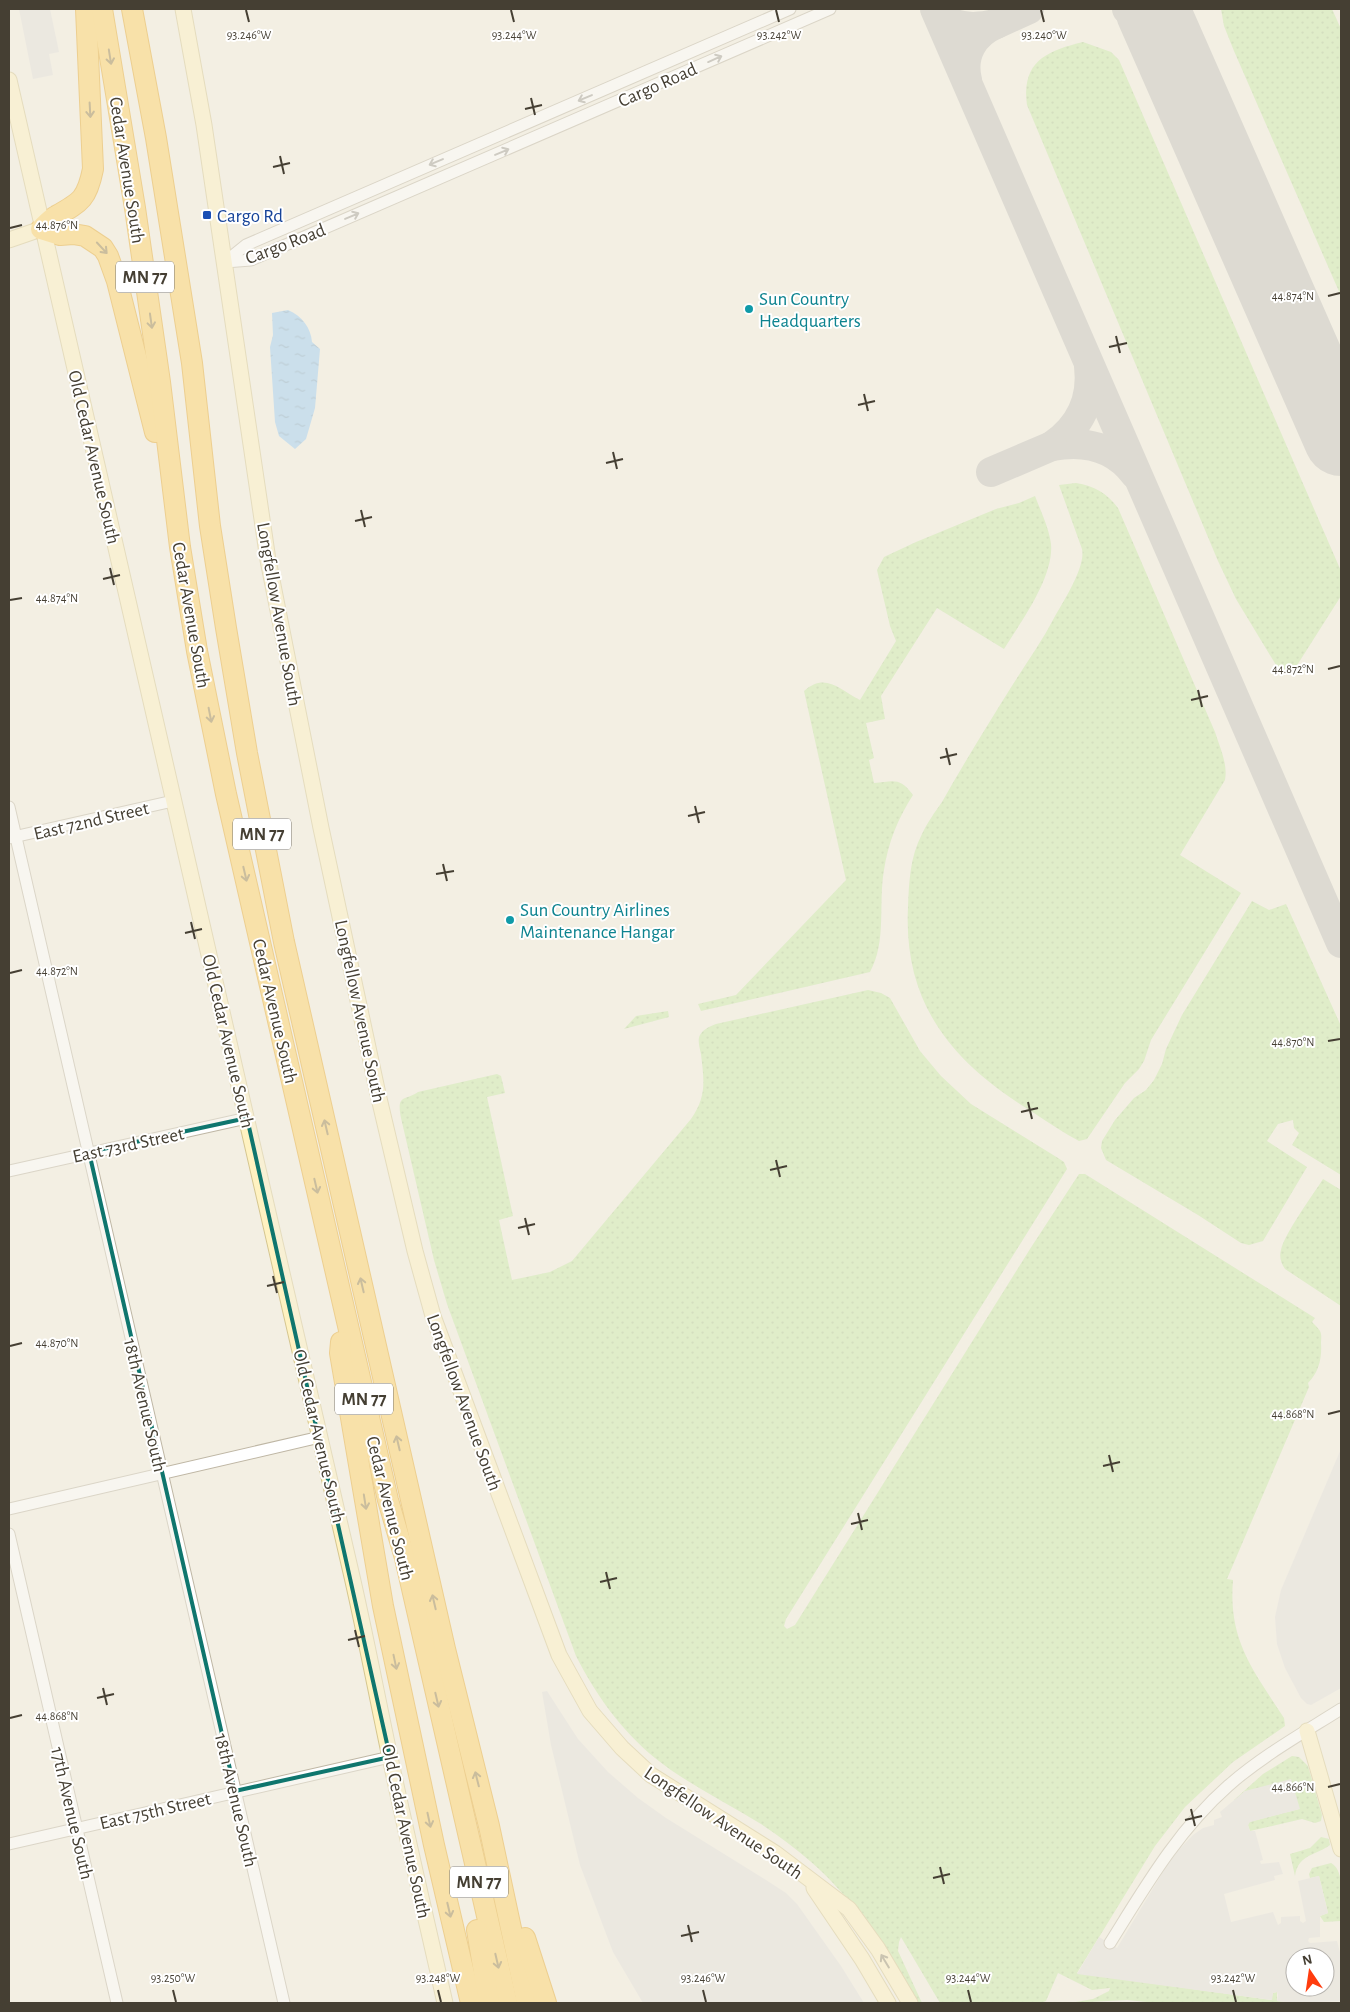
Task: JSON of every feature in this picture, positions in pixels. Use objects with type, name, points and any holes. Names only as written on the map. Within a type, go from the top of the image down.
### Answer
[{"type":"highway","points":[[86,9],[93,169],[89,186],[81,200],[72,208],[55,216],[41,229],[60,235],[73,234],[90,239],[103,248],[114,267],[140,369],[180,547]]},
{"type":"highway","name":"Cedar Avenue South","points":[[102,9],[143,263],[180,547],[197,651],[226,794],[341,1298],[388,1500],[405,1558],[507,2003]]},
{"type":"highway","name":"Cedar Avenue South","points":[[132,9],[156,138],[192,363],[210,526],[226,628],[247,753],[278,914],[443,1640],[489,1826],[527,2003]]},
{"type":"highway","points":[[341,1298],[340,1353],[381,1596],[434,1845],[471,2003]]},
{"type":"highway","points":[[451,1760],[489,2003]]},
{"type":"highway","points":[[489,1826],[546,2003]]},
{"type":"street","name":"Longfellow Avenue South","points":[[183,9],[204,125],[268,560],[317,808],[378,1094],[424,1290],[559,1655],[590,1712],[622,1748],[652,1775],[775,1853],[849,1908],[878,1949],[910,2003]]},
{"type":"street","name":"Cargo Road","points":[[225,262],[246,245],[790,9]]},
{"type":"street","name":"Cargo Road","points":[[225,262],[251,260],[830,9]]},
{"type":"street","name":"Old Cedar Avenue South","points":[[9,80],[41,229],[320,1437],[445,2003]]},
{"type":"street","points":[[9,240],[41,229]]},
{"type":"street","name":"East 72nd Street","points":[[12,838],[173,802]]},
{"type":"street","name":"18th Avenue South","points":[[9,807],[12,838],[89,1152],[284,2003]]},
{"type":"street","name":"East 73rd Street","points":[[9,1171],[247,1118]]},
{"type":"street","points":[[9,1509],[320,1437]]},
{"type":"street","name":"17th Avenue South","points":[[9,1534],[117,2003]]},
{"type":"street","points":[[1110,1944],[1158,1866],[1194,1820],[1216,1797],[1246,1771],[1341,1709]]},
{"type":"street","points":[[1307,1731],[1341,1849]]},
{"type":"street","name":"East 75th Street","points":[[9,1844],[390,1757]]},
{"type":"street","name":"Longfellow Avenue South","points":[[810,1880],[862,1959],[888,2003]]},
{"type":"highlighted area","points":[[247,1118],[390,1757],[235,1791],[89,1152]]},
{"type":"green space","points":[[1221,9],[1332,9],[1341,29],[1341,296],[1234,51],[1224,26]]},
{"type":"green space","points":[[1083,42],[1111,52],[1119,60],[1341,571],[1341,596],[1294,670],[1284,670],[1276,665],[1236,599],[1218,561],[1027,105],[1026,90],[1028,78],[1032,69],[1039,61],[1058,50]]},
{"type":"green space","points":[[1076,483],[1100,491],[1118,508],[1215,732],[1223,756],[1225,780],[1180,855],[1241,893],[1151,1040],[1144,1061],[1139,1069],[1125,1083],[1087,1139],[1079,1141],[1005,1094],[980,1074],[939,1029],[925,1003],[914,974],[909,942],[908,907],[913,861],[924,830],[1044,636],[1068,594],[1081,565],[1082,549],[1059,485]]},
{"type":"green space","points":[[1035,496],[1048,532],[1051,544],[1051,557],[1042,585],[1035,599],[1004,649],[937,608],[881,696],[885,719],[866,723],[874,758],[869,760],[874,783],[887,781],[900,783],[913,795],[898,822],[888,850],[882,883],[879,948],[870,972],[701,1011],[698,1004],[736,995],[846,880],[804,691],[812,685],[819,683],[832,684],[860,700],[896,641],[890,626],[877,570],[884,557],[996,509],[1019,503]]},
{"type":"green space","points":[[1252,901],[1269,910],[1286,904],[1341,1026],[1341,1175],[1292,1145],[1299,1133],[1294,1128],[1293,1120],[1278,1124],[1267,1141],[1307,1167],[1263,1241],[1249,1245],[1241,1243],[1106,1160],[1101,1148],[1102,1141],[1115,1120],[1134,1098],[1146,1090],[1154,1080],[1182,1015]]},
{"type":"green space","points":[[868,990],[881,993],[890,998],[920,1051],[941,1076],[971,1104],[1064,1162],[1067,1169],[786,1619],[784,1626],[787,1629],[795,1625],[1079,1174],[1085,1174],[1315,1318],[1312,1322],[1320,1331],[1321,1336],[1319,1364],[1315,1374],[1308,1383],[1309,1387],[1227,1579],[1233,1580],[1232,1601],[1234,1621],[1245,1654],[1262,1685],[1284,1718],[1285,1726],[1233,1762],[1185,1807],[1155,1846],[1077,1973],[1271,2000],[1273,1993],[1277,1992],[1277,2001],[1294,2003],[1157,2003],[1127,2000],[1070,2003],[1093,1999],[1109,1991],[1110,1988],[1092,1990],[1058,1973],[1046,2001],[1040,2003],[940,2003],[901,1937],[898,1951],[922,2003],[917,2003],[868,1928],[826,1876],[774,1833],[680,1776],[655,1758],[620,1724],[601,1698],[576,1656],[447,1304],[434,1260],[401,1118],[401,1101],[418,1092],[497,1074],[501,1076],[505,1093],[487,1097],[513,1216],[499,1220],[512,1280],[550,1272],[572,1261],[691,1119],[700,1103],[703,1088],[699,1037],[703,1031],[716,1024]]},
{"type":"green space","points":[[668,1011],[669,1017],[624,1029],[636,1016]]},
{"type":"green space","points":[[1323,1179],[1341,1190],[1341,1306],[1285,1269],[1280,1258],[1287,1234]]},
{"type":"green space","points":[[1292,1756],[1299,1757],[1308,1766],[1322,1815],[1321,1821],[1315,1823],[1302,1819],[1250,1831],[1249,1822],[1299,1809],[1245,1791],[1234,1800],[1263,1774]]},
{"type":"green space","points":[[1321,1837],[1329,1839],[1330,1845],[1304,1859],[1300,1863],[1295,1876],[1290,1854],[1310,1848]]},
{"type":"green space","points":[[1331,1863],[1336,1867],[1341,1881],[1341,1921],[1324,1922],[1320,1916],[1328,1913],[1319,1876],[1310,1878],[1309,1874],[1312,1868]]},
{"type":"shaded area","points":[[19,9],[50,9],[59,52],[49,54],[53,75],[33,79]]},
{"type":"shaded area","points":[[1341,1449],[1341,1688],[1311,1705],[1301,1698],[1285,1668],[1277,1644],[1275,1617],[1281,1590]]},
{"type":"shaded area","points":[[547,1691],[578,1739],[608,1772],[638,1798],[666,1818],[786,1893],[797,1904],[841,1966],[864,2003],[643,2003],[613,1952],[580,1865],[551,1745],[542,1692]]},
{"type":"shaded area","points":[[1291,1779],[1300,1809],[1250,1822],[1248,1825],[1250,1831],[1255,1831],[1263,1860],[1260,1861],[1261,1864],[1279,1862],[1283,1874],[1274,1876],[1275,1880],[1224,1894],[1231,1922],[1273,1912],[1278,1925],[1281,1923],[1281,1917],[1300,1916],[1300,1921],[1303,1923],[1306,1921],[1298,1881],[1319,1876],[1328,1913],[1320,1916],[1320,1937],[1309,1938],[1308,1941],[1310,1943],[1337,1941],[1341,1956],[1340,2001],[1294,2003],[1277,2001],[1277,1992],[1273,1993],[1272,2000],[1077,1974],[1099,1937],[1117,1948],[1172,1857],[1193,1835],[1203,1828],[1214,1825],[1214,1820],[1222,1817],[1220,1812],[1245,1791]]},
{"type":"water","points":[[288,310],[305,323],[310,332],[312,342],[320,349],[315,408],[306,439],[295,449],[279,436],[275,422],[270,347],[273,335],[272,313]]},
{"type":"taxiway","points":[[935,9],[1341,943]]},
{"type":"taxiway","points":[[936,9],[941,16],[955,24],[971,27],[996,24],[981,33],[971,46],[966,62],[967,80]]},
{"type":"taxiway","points":[[996,24],[1029,9]]},
{"type":"taxiway","points":[[1127,9],[1139,17],[1157,36],[1189,92],[1167,35],[1164,9]]},
{"type":"taxiway","points":[[1089,366],[1089,390],[1082,412],[1070,430],[1052,446],[1076,444],[1098,448],[1118,457],[1135,474]]},
{"type":"taxiway","points":[[991,472],[1052,446]]},
{"type":"runway","points":[[1152,9],[1341,439]]},
{"type":"place","name":"Cargo Rd","points":[[207,215]]},
{"type":"place","name":"Sun Country Headquarters","points":[[749,309]]},
{"type":"place","name":"Sun Country Airlines Maintenance Hangar","points":[[510,920]]}]
